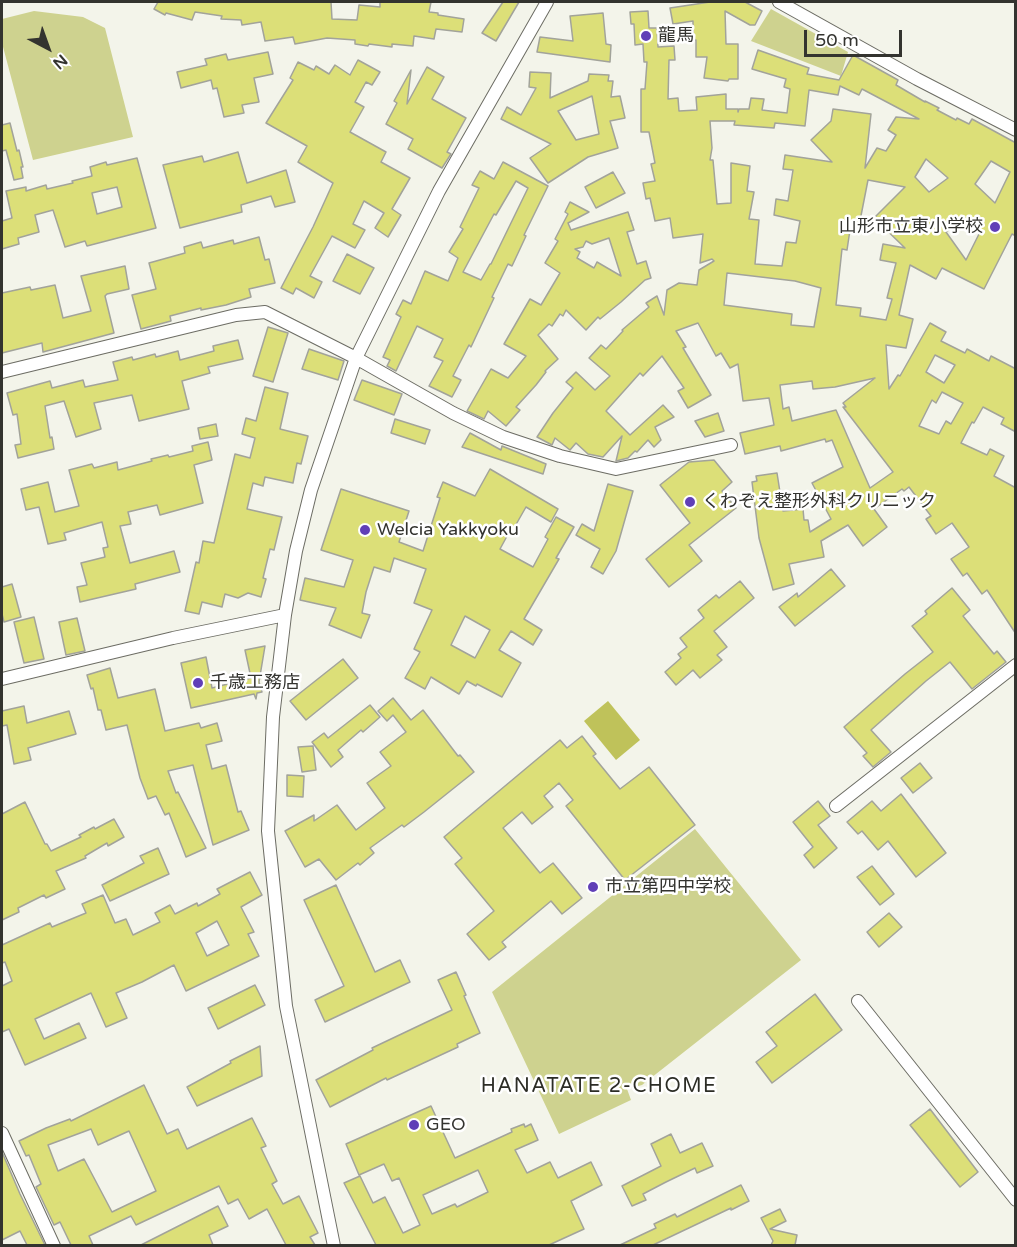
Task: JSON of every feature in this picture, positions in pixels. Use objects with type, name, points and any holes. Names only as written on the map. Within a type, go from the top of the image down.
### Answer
[{"type":"street","points":[[334,1245],[286,1006],[268,831],[273,717],[285,615],[311,490],[356,358],[439,191],[548,2]]},
{"type":"street","points":[[779,2],[917,79],[1016,130]]},
{"type":"street","points":[[2,372],[236,315],[265,312],[356,358],[453,413],[503,437],[560,456],[616,469],[731,446]]},
{"type":"street","points":[[2,679],[162,640],[285,615]]},
{"type":"street","points":[[836,806],[1016,664]]},
{"type":"street","points":[[858,1001],[1016,1200]]},
{"type":"street","points":[[2,1133],[54,1245]]},
{"type":"green space","points":[[771,9],[848,52],[841,76],[751,41]]},
{"type":"green space","points":[[34,11],[83,17],[105,28],[133,137],[33,160],[2,43],[2,19]]},
{"type":"green space","points":[[695,829],[801,960],[642,1085],[627,1089],[631,1100],[559,1134],[492,992]]},
{"type":"shaded area","points":[[608,701],[640,740],[616,760],[584,721]]},
{"type":"building","points":[[158,2],[331,2],[332,19],[357,20],[359,5],[380,7],[380,2],[431,2],[429,12],[464,19],[462,32],[436,29],[434,39],[414,36],[413,46],[392,44],[392,47],[369,44],[368,46],[355,44],[355,40],[327,38],[295,44],[293,37],[265,41],[261,22],[242,25],[241,20],[221,19],[222,16],[195,12],[192,20],[166,13],[165,15],[154,9]]},
{"type":"building","points":[[503,2],[519,2],[496,41],[482,33]]},
{"type":"building","points":[[710,2],[745,2],[762,11],[755,25],[750,25],[725,11],[726,44],[738,44],[738,79],[728,81],[704,78],[707,57],[696,57],[693,21],[673,24],[670,8]]},
{"type":"building","points":[[648,11],[649,28],[657,28],[658,47],[674,46],[675,60],[669,60],[668,99],[678,98],[679,111],[697,110],[696,97],[726,94],[726,109],[738,109],[738,112],[739,109],[749,109],[751,98],[764,99],[762,110],[787,113],[790,89],[784,87],[786,79],[752,69],[758,50],[809,68],[807,74],[839,80],[853,55],[898,80],[896,85],[939,108],[937,110],[969,124],[972,119],[1016,143],[1016,236],[1012,234],[984,289],[942,268],[936,279],[910,265],[899,315],[913,319],[906,348],[886,345],[889,389],[898,375],[900,376],[930,323],[946,332],[941,341],[965,353],[967,349],[989,361],[991,356],[1016,369],[1016,432],[1001,424],[1004,418],[983,407],[961,443],[987,455],[990,449],[1004,456],[994,476],[1016,488],[1016,634],[987,590],[982,594],[967,573],[963,576],[951,559],[969,547],[952,523],[936,534],[926,519],[931,516],[909,487],[904,491],[902,489],[874,509],[887,527],[863,546],[848,525],[821,541],[824,557],[789,564],[794,584],[773,590],[759,538],[752,482],[757,481],[756,476],[777,473],[783,511],[803,509],[804,520],[808,520],[810,532],[831,519],[812,483],[843,467],[832,440],[826,442],[825,439],[781,451],[780,446],[745,454],[740,433],[774,425],[769,398],[743,401],[738,364],[730,368],[721,353],[716,356],[698,323],[676,331],[686,347],[683,348],[711,395],[688,408],[678,391],[684,388],[662,356],[643,376],[640,373],[606,411],[630,435],[663,405],[674,417],[655,427],[661,440],[654,447],[648,440],[628,458],[616,461],[622,436],[603,457],[588,454],[576,443],[570,450],[555,438],[552,445],[537,437],[573,388],[566,382],[576,372],[595,390],[610,376],[589,358],[601,345],[606,349],[622,330],[649,307],[646,303],[657,296],[664,315],[667,290],[679,283],[697,285],[699,270],[714,261],[712,259],[700,263],[703,234],[673,238],[670,218],[655,221],[650,198],[646,199],[643,183],[655,181],[651,164],[655,163],[649,132],[641,132],[641,89],[645,89],[647,62],[644,62],[643,44],[635,45],[634,24],[631,24],[630,12]],"holes":[[[840,86],[859,95],[862,89],[919,119],[896,117],[888,130],[896,135],[886,151],[877,148],[865,168],[871,114],[833,109],[831,121],[811,140],[832,162],[785,155],[783,169],[793,170],[788,201],[776,199],[774,215],[800,221],[796,243],[786,242],[782,266],[755,264],[759,220],[749,219],[754,192],[747,191],[750,166],[731,163],[731,203],[717,204],[713,160],[710,160],[712,148],[710,121],[735,121],[734,125],[774,128],[775,123],[805,126],[809,90],[838,95]],[[926,159],[948,178],[929,192],[915,177]],[[991,161],[1010,172],[995,203],[975,184]],[[868,180],[905,187],[874,218],[905,248],[883,244],[880,260],[896,263],[887,298],[892,299],[886,320],[860,316],[861,308],[836,305],[842,249],[847,250],[850,230],[858,231]],[[961,222],[980,232],[966,260],[946,232]],[[727,273],[795,281],[821,288],[814,327],[791,325],[792,314],[724,305]],[[935,355],[955,365],[944,383],[926,372]],[[875,378],[843,403],[846,407],[843,407],[893,472],[870,488],[836,410],[792,421],[789,407],[783,409],[780,385],[812,381],[813,389],[835,387]],[[942,392],[963,403],[951,424],[946,421],[939,434],[919,426],[932,400],[936,403]]]},
{"type":"building","points":[[603,13],[606,44],[611,45],[610,62],[537,52],[540,37],[573,41],[570,16]]},
{"type":"building","points":[[268,52],[273,74],[254,78],[259,102],[242,105],[244,113],[224,117],[217,88],[213,89],[211,80],[181,88],[177,72],[207,65],[205,59],[226,54],[228,60]]},
{"type":"building","points":[[358,60],[380,72],[372,85],[366,82],[355,102],[364,107],[350,132],[386,152],[381,162],[410,178],[392,209],[401,215],[388,237],[375,228],[384,213],[364,201],[353,224],[365,230],[355,248],[332,236],[310,276],[322,282],[314,298],[296,288],[293,294],[281,288],[333,183],[298,162],[307,146],[266,123],[293,80],[290,78],[298,62],[314,70],[316,66],[329,74],[335,65],[350,75]]},
{"type":"building","points":[[427,67],[444,77],[432,99],[466,118],[447,152],[451,154],[442,168],[408,149],[413,139],[386,124],[397,103],[394,101],[411,70],[407,104]]},
{"type":"building","points":[[530,72],[551,73],[550,98],[588,81],[589,74],[609,75],[608,81],[613,81],[611,97],[620,96],[625,118],[610,121],[618,148],[588,157],[548,183],[530,158],[551,144],[501,119],[507,107],[521,115],[536,88],[529,87]],"holes":[[[592,96],[599,134],[576,140],[558,111]]]},
{"type":"building","points":[[10,123],[23,167],[21,167],[23,178],[14,180],[6,150],[2,151],[2,125]]},
{"type":"building","points":[[238,152],[247,183],[286,170],[295,202],[275,207],[271,196],[241,205],[242,212],[180,228],[163,165],[202,156],[204,162]]},
{"type":"building","points":[[137,158],[156,228],[87,246],[85,241],[65,247],[53,210],[35,215],[39,232],[18,238],[19,244],[2,249],[2,221],[12,218],[6,191],[26,187],[26,191],[46,185],[47,189],[73,183],[72,181],[92,176],[90,167],[106,162],[107,165]],"holes":[[[117,187],[122,207],[97,214],[92,193]]]},
{"type":"building","points":[[503,162],[548,186],[512,266],[508,264],[471,347],[469,345],[453,376],[461,380],[452,397],[429,386],[443,361],[434,357],[443,339],[417,326],[396,371],[387,366],[390,360],[383,357],[401,317],[396,314],[403,300],[411,304],[425,271],[448,281],[458,258],[449,252],[463,229],[460,227],[479,188],[472,185],[480,171],[494,179]],"holes":[[[516,181],[528,188],[481,280],[463,272],[494,214],[496,215]]]},
{"type":"building","points":[[613,172],[625,193],[596,208],[585,187]]},
{"type":"building","points":[[570,202],[589,212],[568,223],[571,230],[628,212],[634,230],[627,232],[637,264],[646,261],[651,278],[645,280],[600,319],[598,317],[586,330],[566,310],[563,316],[560,314],[552,326],[549,324],[538,335],[558,359],[545,371],[516,407],[520,410],[506,426],[488,411],[484,419],[467,411],[491,369],[508,378],[526,356],[504,344],[530,299],[541,305],[560,273],[545,263],[558,241],[555,239],[568,214],[565,212]],"holes":[[[609,238],[621,276],[597,262],[594,268],[577,258],[580,252],[575,249],[583,247],[586,241],[592,244]]]},
{"type":"building","points":[[259,237],[265,260],[269,259],[275,283],[249,289],[251,297],[226,305],[201,310],[201,308],[170,316],[171,321],[141,329],[132,295],[156,289],[149,263],[185,253],[184,247],[201,242],[203,248],[233,240],[234,244]]},
{"type":"building","points":[[347,254],[374,268],[360,294],[333,281]]},
{"type":"building","points":[[125,266],[129,289],[105,296],[114,333],[43,352],[42,343],[2,353],[2,293],[55,285],[63,318],[91,311],[81,276]]},
{"type":"building","points":[[268,327],[288,333],[273,382],[253,376]]},
{"type":"building","points":[[238,340],[243,359],[208,367],[210,373],[182,381],[189,409],[139,421],[132,395],[94,403],[101,429],[76,437],[64,401],[45,406],[54,449],[18,458],[15,445],[21,444],[17,414],[13,415],[7,393],[50,381],[52,388],[83,380],[85,387],[118,380],[113,362],[155,354],[156,357],[178,351],[180,360],[214,351],[213,346]]},
{"type":"building","points":[[309,349],[344,361],[338,380],[302,369]]},
{"type":"building","points":[[362,380],[402,394],[394,415],[354,400]]},
{"type":"building","points":[[265,387],[288,393],[280,429],[308,436],[301,464],[297,463],[293,483],[265,477],[263,486],[253,483],[247,509],[282,517],[274,550],[270,549],[261,597],[248,593],[238,598],[225,594],[222,607],[202,602],[199,614],[185,611],[203,541],[214,543],[235,454],[250,458],[255,438],[242,434],[246,418],[256,421]]},
{"type":"building","points":[[718,413],[724,431],[705,437],[695,421]]},
{"type":"building","points":[[395,419],[430,430],[425,444],[391,433]]},
{"type":"building","points":[[216,424],[218,436],[200,439],[198,428]]},
{"type":"building","points":[[470,433],[501,450],[502,446],[546,464],[543,474],[462,447]]},
{"type":"building","points":[[208,442],[212,460],[194,465],[203,503],[160,515],[157,505],[128,512],[131,524],[120,526],[130,563],[174,551],[180,572],[135,584],[136,589],[80,602],[77,587],[87,585],[81,563],[105,557],[103,548],[108,547],[102,522],[64,533],[66,540],[48,544],[39,507],[26,510],[21,489],[48,482],[55,512],[79,506],[69,470],[92,464],[94,468],[117,462],[118,470],[152,461],[151,459],[193,451],[192,446]]},
{"type":"building","points":[[714,460],[732,482],[722,491],[736,508],[689,545],[702,561],[669,587],[646,559],[690,523],[660,485],[689,462]]},
{"type":"building","points":[[490,469],[558,509],[551,522],[526,507],[500,549],[533,567],[548,539],[545,537],[556,517],[574,527],[556,558],[559,559],[524,619],[542,630],[533,645],[511,631],[499,650],[521,663],[502,697],[467,681],[459,694],[431,677],[425,689],[405,678],[420,652],[414,649],[432,610],[414,603],[426,569],[394,558],[390,572],[374,567],[362,613],[370,615],[361,638],[329,625],[336,608],[300,600],[305,578],[344,587],[353,560],[321,550],[341,489],[409,511],[399,542],[423,551],[443,482],[475,496]],"holes":[[[465,616],[490,630],[475,658],[451,645]]]},
{"type":"building","points":[[608,484],[633,491],[616,551],[603,574],[591,567],[600,549],[576,535],[582,524],[594,531]]},
{"type":"building","points":[[831,569],[845,586],[795,626],[779,607],[797,593],[798,597]]},
{"type":"building","points":[[740,581],[754,598],[714,631],[727,647],[717,655],[722,660],[700,678],[693,670],[676,685],[665,672],[681,658],[678,654],[687,647],[680,638],[704,618],[698,610],[716,595],[719,598]]},
{"type":"building","points":[[12,584],[21,617],[4,622],[2,587]]},
{"type":"building","points":[[952,588],[970,610],[963,616],[994,654],[997,651],[1006,662],[972,689],[950,662],[871,730],[891,752],[873,767],[863,756],[867,753],[844,727],[933,652],[912,626],[927,614],[925,611]]},
{"type":"building","points":[[34,617],[44,659],[24,663],[14,622]]},
{"type":"building","points":[[77,618],[85,651],[66,655],[59,622]]},
{"type":"building","points":[[265,646],[259,682],[262,692],[257,693],[256,699],[254,694],[191,708],[181,663],[206,657],[212,688],[251,678],[245,650]]},
{"type":"building","points":[[343,659],[358,678],[306,720],[290,701]]},
{"type":"building","points":[[110,668],[118,698],[155,689],[165,731],[199,723],[201,728],[217,723],[222,741],[206,745],[212,769],[226,765],[238,812],[241,811],[249,830],[213,845],[193,765],[168,771],[176,793],[178,792],[206,848],[186,857],[169,813],[165,815],[156,796],[148,799],[140,778],[127,725],[106,730],[101,710],[98,710],[93,688],[91,689],[87,675]]},
{"type":"building","points":[[393,698],[411,720],[423,710],[458,756],[460,755],[474,772],[404,827],[402,825],[370,848],[374,853],[336,880],[319,859],[305,867],[285,831],[314,815],[314,821],[337,805],[356,830],[385,808],[367,783],[391,766],[380,752],[406,732],[393,715],[387,721],[378,711]]},
{"type":"building","points":[[370,705],[380,717],[338,750],[343,757],[331,767],[312,742],[324,733],[328,738]]},
{"type":"building","points":[[24,706],[27,723],[69,711],[76,734],[28,748],[31,760],[14,764],[7,725],[2,726],[2,711]]},
{"type":"building","points":[[582,736],[596,754],[593,756],[620,789],[649,767],[695,825],[625,880],[566,806],[573,800],[559,783],[544,796],[553,807],[532,824],[522,812],[503,828],[540,873],[553,863],[582,898],[562,914],[551,901],[502,942],[506,947],[489,960],[467,934],[494,911],[455,864],[462,858],[444,837],[560,740],[567,748]]},
{"type":"building","points":[[313,746],[316,770],[302,772],[298,747]]},
{"type":"building","points":[[920,763],[932,778],[913,793],[901,778]]},
{"type":"building","points":[[287,775],[304,776],[303,797],[287,796]]},
{"type":"building","points":[[901,794],[946,853],[916,877],[888,841],[878,850],[862,831],[858,834],[847,822],[872,801],[881,811]]},
{"type":"building","points":[[818,801],[830,816],[818,825],[837,848],[814,868],[804,855],[813,847],[793,822]]},
{"type":"building","points":[[25,802],[45,844],[51,851],[81,837],[79,835],[94,827],[95,829],[114,819],[124,837],[108,846],[107,843],[85,856],[86,858],[56,871],[65,889],[46,898],[44,895],[18,908],[19,912],[2,920],[2,814]]},
{"type":"building","points":[[158,848],[169,874],[110,901],[102,885],[144,863],[140,856]]},
{"type":"building","points":[[872,866],[894,894],[880,905],[857,877]]},
{"type":"building","points":[[250,872],[262,895],[241,907],[254,932],[248,934],[259,956],[186,991],[174,965],[116,993],[127,1018],[106,1027],[91,993],[35,1019],[44,1039],[79,1023],[86,1038],[25,1065],[9,1029],[2,1032],[2,986],[12,981],[5,962],[2,963],[2,945],[50,923],[52,927],[86,913],[82,904],[103,895],[115,923],[126,919],[133,935],[160,922],[155,913],[170,905],[175,914],[197,903],[198,906],[220,894],[217,889]],"holes":[[[217,921],[229,945],[207,956],[196,933]]]},
{"type":"building","points":[[336,885],[375,972],[400,960],[410,982],[325,1022],[315,1000],[344,986],[304,900]]},
{"type":"building","points":[[889,913],[902,927],[879,947],[867,932]]},
{"type":"building","points":[[456,972],[480,1033],[457,1044],[458,1047],[387,1080],[386,1078],[330,1107],[316,1080],[373,1050],[372,1048],[452,1010],[438,980]]},
{"type":"building","points":[[255,985],[265,1005],[218,1029],[208,1008]]},
{"type":"building","points":[[815,994],[842,1030],[772,1083],[756,1062],[777,1046],[766,1032]]},
{"type":"building","points":[[260,1046],[262,1076],[197,1106],[187,1087]]},
{"type":"building","points":[[144,1085],[167,1134],[178,1129],[187,1149],[252,1118],[266,1146],[261,1148],[277,1181],[272,1184],[283,1204],[299,1196],[318,1233],[310,1237],[315,1245],[286,1245],[267,1209],[249,1219],[238,1199],[228,1204],[219,1186],[136,1225],[131,1216],[89,1236],[93,1245],[71,1245],[60,1222],[54,1225],[36,1187],[41,1184],[29,1155],[26,1156],[19,1141],[46,1128],[70,1119],[71,1121]],"holes":[[[91,1129],[98,1145],[129,1131],[156,1191],[112,1212],[84,1159],[58,1171],[48,1145]]]},
{"type":"building","points":[[431,1106],[455,1158],[512,1132],[511,1129],[531,1124],[538,1140],[515,1150],[527,1173],[550,1162],[558,1178],[591,1162],[602,1185],[571,1201],[584,1229],[549,1245],[376,1245],[344,1183],[360,1176],[373,1203],[385,1197],[403,1233],[420,1225],[399,1178],[392,1181],[384,1164],[359,1175],[346,1144]],"holes":[[[478,1170],[488,1192],[457,1207],[455,1204],[432,1214],[423,1195]]]},
{"type":"building","points":[[930,1109],[978,1172],[960,1187],[910,1125]]},
{"type":"building","points":[[671,1134],[680,1153],[702,1143],[713,1166],[697,1173],[695,1168],[666,1182],[643,1194],[646,1200],[632,1206],[622,1186],[661,1166],[651,1144]]},
{"type":"building","points":[[2,1152],[45,1245],[27,1245],[20,1231],[2,1240]]},
{"type":"building","points":[[741,1185],[749,1201],[731,1210],[731,1208],[653,1245],[620,1245],[656,1228],[654,1224],[675,1214],[677,1217]]},
{"type":"building","points":[[218,1206],[228,1226],[209,1235],[213,1245],[141,1245]]},
{"type":"building","points":[[780,1209],[786,1221],[770,1229],[797,1235],[795,1245],[771,1245],[773,1241],[761,1218]]},
{"type":"place","name":"龍馬","points":[[646,36]]},
{"type":"place","name":"山形市立東小学校","points":[[995,227]]},
{"type":"place","name":"くわぞえ整形外科クリニック","points":[[690,502]]},
{"type":"place","name":"Welcia Yakkyoku","points":[[365,530]]},
{"type":"place","name":"千歳工務店","points":[[198,683]]},
{"type":"place","name":"市立第四中学校","points":[[593,887]]},
{"type":"place","name":"GEO","points":[[414,1125]]},
{"type":"district","name":"HANATATE 2-CHOME","points":[[599,1087]]}]
